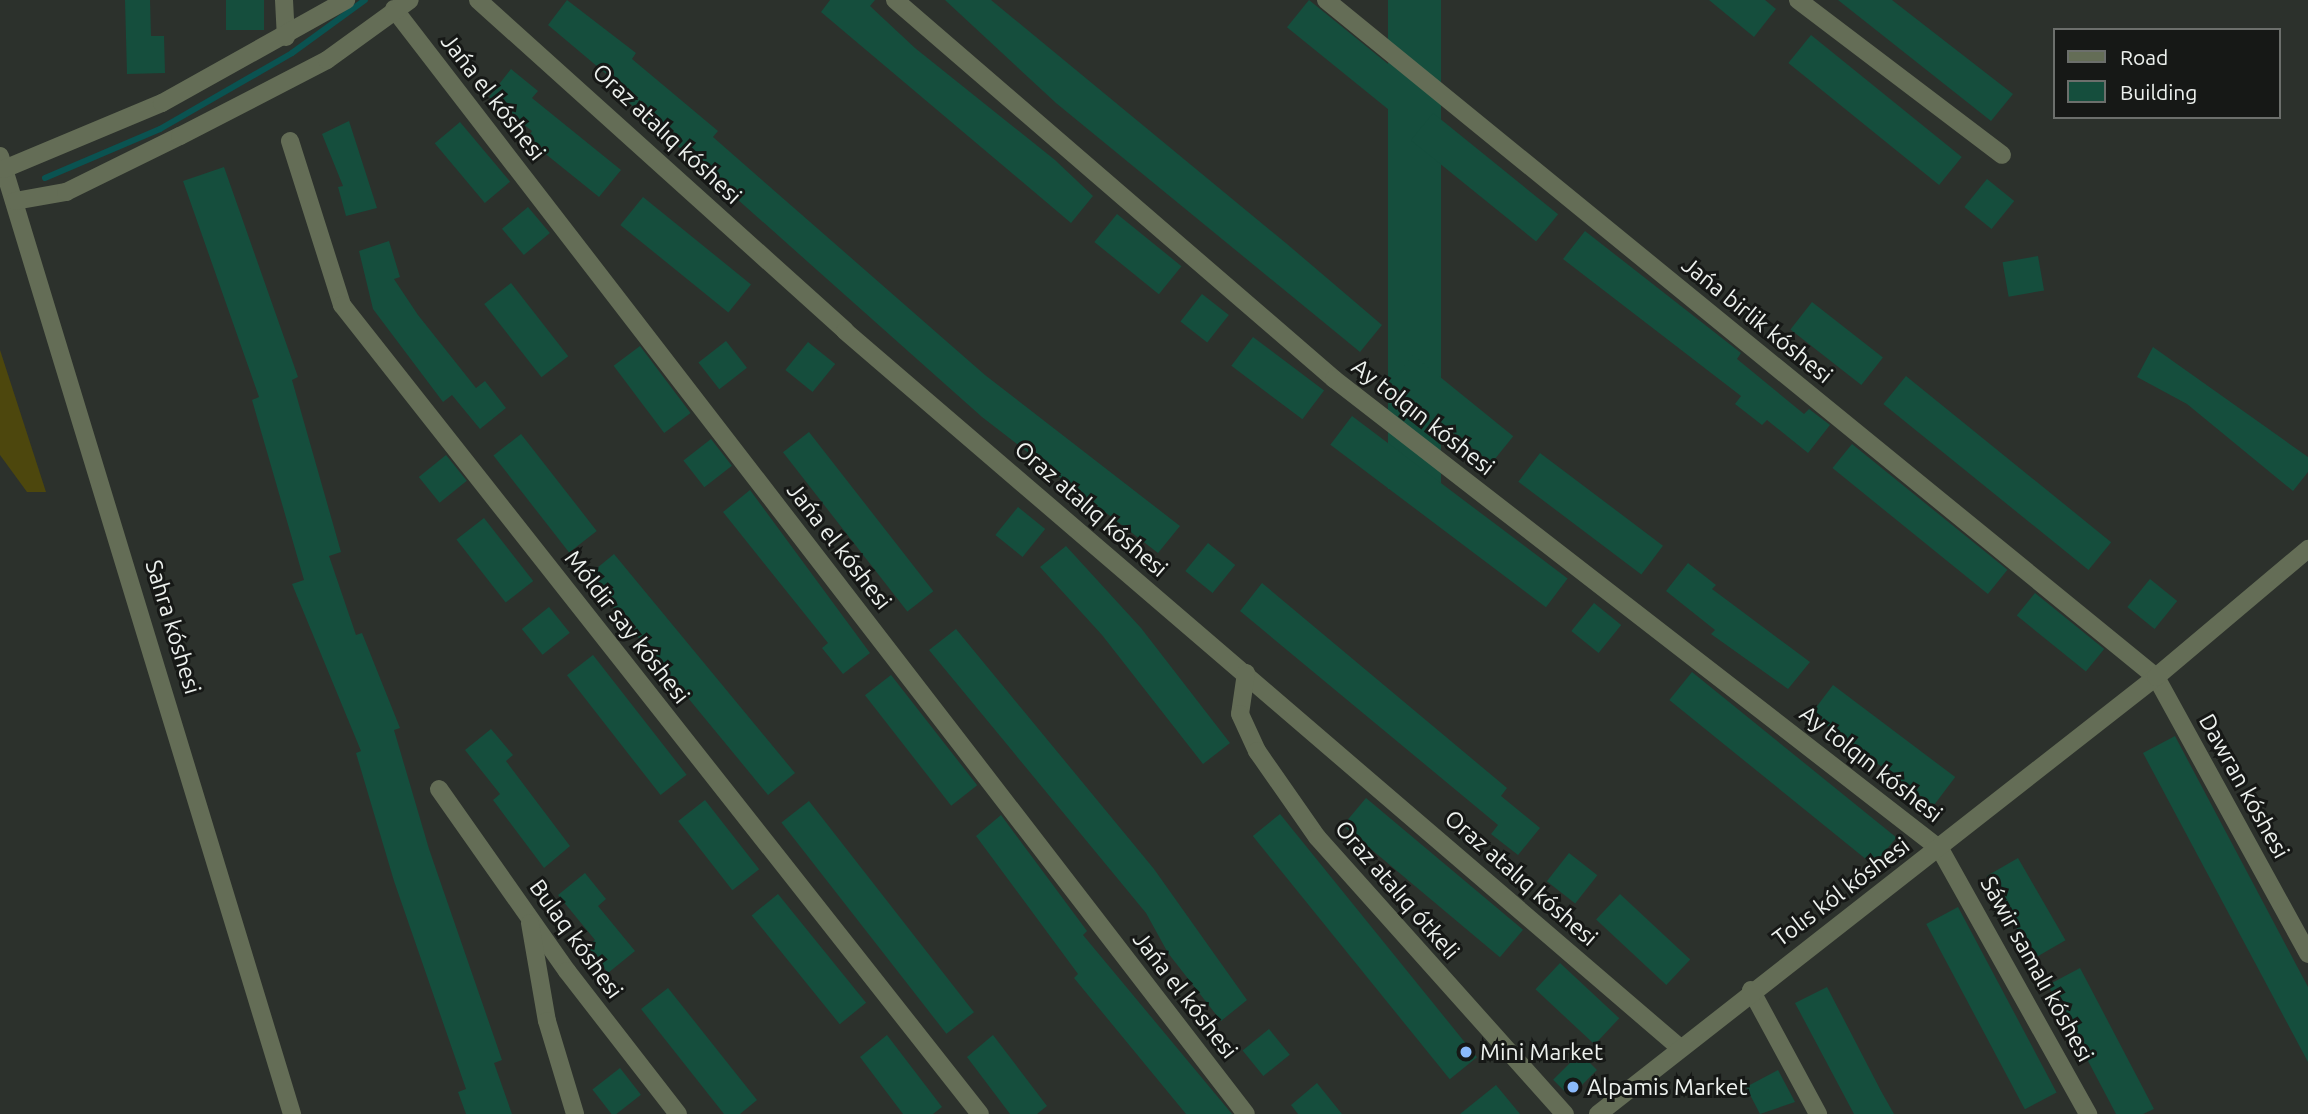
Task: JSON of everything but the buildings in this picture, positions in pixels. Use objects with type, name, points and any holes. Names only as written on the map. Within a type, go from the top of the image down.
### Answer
[{"type":"street","points":[[284,0],[286,37]]},
{"type":"street","points":[[2,162],[162,103],[286,37],[346,0]]},
{"type":"street","points":[[15,201],[66,192],[180,136],[327,60],[410,0]]},
{"type":"street","name":"Oraz atalıq kóshesi","points":[[478,0],[845,331],[1679,1047]]},
{"type":"street","name":"Ay tolqın kóshesi","points":[[895,0],[1334,380],[1940,849]]},
{"type":"street","name":"Jańa birlik kóshesi","points":[[1326,0],[2156,677]]},
{"type":"street","points":[[1798,0],[2002,155]]},
{"type":"street","name":"Jańa el kóshesi","points":[[394,9],[1246,1114]]},
{"type":"street","name":"Móldir say kóshesi","points":[[290,141],[342,305],[980,1114]]},
{"type":"street","name":"Sahra kóshesi","points":[[2,162],[292,1114]]},
{"type":"street","name":"Tolıs kól kóshesi","points":[[1598,1114],[1751,990],[1940,849],[2156,677],[2308,549]]},
{"type":"street","name":"Oraz atalıq ótkeli","points":[[1246,673],[1240,714],[1256,751],[1317,837],[1565,1114]]},
{"type":"street","name":"Dawran kóshesi","points":[[2156,677],[2308,954]]},
{"type":"street","name":"Bulaq kóshesi","points":[[439,789],[529,917],[678,1114]]},
{"type":"street","name":"Sáwir samalı kóshesi","points":[[1940,849],[2088,1114]]},
{"type":"street","points":[[529,917],[547,1021],[575,1114]]},
{"type":"street","points":[[1751,990],[1818,1114]]},
{"type":"shaded area","points":[[0,350],[46,492],[27,492],[0,455]]},
{"type":"waterway","points":[[45,178],[160,129],[292,53],[365,0]]},
{"type":"place","name":"Mini Market","points":[[1466,1052]]},
{"type":"place","name":"Alpamis Market","points":[[1573,1087]]}]
